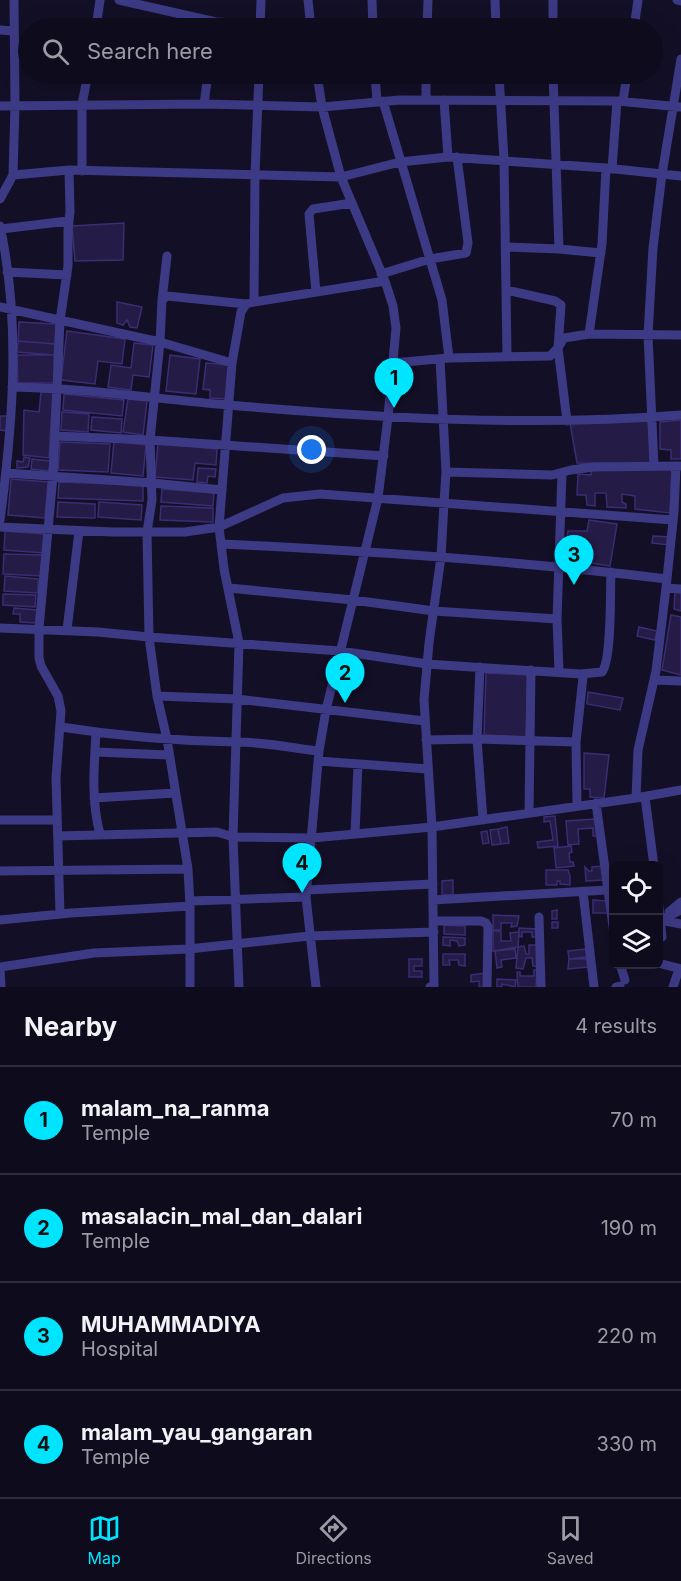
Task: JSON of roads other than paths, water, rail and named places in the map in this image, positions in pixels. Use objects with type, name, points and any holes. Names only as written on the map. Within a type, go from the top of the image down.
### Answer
[{"type":"street","points":[[0,199],[13,175],[14,0]]},
{"type":"street","points":[[97,18],[100,0]]},
{"type":"street","points":[[119,0],[189,18]]},
{"type":"street","points":[[260,18],[261,0]]},
{"type":"street","points":[[308,0],[310,18]]},
{"type":"street","points":[[372,0],[373,18]]},
{"type":"street","points":[[428,0],[428,18]]},
{"type":"street","points":[[495,0],[496,18]]},
{"type":"street","points":[[552,0],[553,18]]},
{"type":"street","points":[[635,18],[638,0]]},
{"type":"street","points":[[0,30],[14,31]]},
{"type":"street","points":[[654,466],[648,335],[653,248],[662,174],[678,107],[681,58]]},
{"type":"street","points":[[82,171],[82,104],[86,84]]},
{"type":"street","points":[[204,104],[207,84]]},
{"type":"street","points":[[239,987],[233,837],[239,643],[224,569],[219,527],[232,363],[241,312],[250,303],[259,84]]},
{"type":"street","points":[[316,987],[306,894],[318,756],[326,710],[378,498],[396,328],[393,306],[383,278],[341,177],[322,107],[319,84]]},
{"type":"street","points":[[377,84],[380,102],[442,300],[446,472],[441,557],[427,664],[425,721],[432,827],[434,921],[434,987],[430,987]]},
{"type":"street","points":[[426,84],[426,100]]},
{"type":"street","points":[[499,84],[504,160],[507,356]]},
{"type":"street","points":[[553,84],[559,249]]},
{"type":"street","points":[[589,334],[601,253],[609,168],[624,84]]},
{"type":"street","points":[[0,106],[204,104],[322,107],[426,100],[500,100],[620,101],[678,107]]},
{"type":"street","points":[[162,300],[167,296],[250,303],[383,278],[430,259],[466,253],[468,249],[444,100]]},
{"type":"street","points":[[13,175],[82,171],[341,177],[400,162],[452,157],[609,168],[681,176]]},
{"type":"street","points":[[60,914],[56,778],[61,711],[58,696],[41,666],[39,628],[53,476],[60,321],[67,275],[69,171]]},
{"type":"street","points":[[316,292],[309,214],[313,208],[352,203]]},
{"type":"street","points":[[0,520],[11,410],[12,361],[11,310],[0,227],[69,221]]},
{"type":"street","points":[[506,247],[601,253]]},
{"type":"street","points":[[167,256],[150,440],[152,500],[147,532],[149,637],[157,696],[167,739],[188,869],[189,987]]},
{"type":"street","points":[[7,272],[67,275]]},
{"type":"street","points":[[506,290],[555,301],[561,305],[558,348],[567,421]]},
{"type":"street","points":[[0,307],[160,342],[232,363]]},
{"type":"street","points":[[393,363],[444,358],[550,356],[564,338],[589,334],[681,335]]},
{"type":"street","points":[[0,360],[12,361]]},
{"type":"street","points":[[12,387],[57,388],[229,405],[388,417],[567,421],[681,416]]},
{"type":"street","points":[[0,410],[11,410]]},
{"type":"street","points":[[55,436],[384,456]]},
{"type":"street","points":[[446,472],[552,476],[593,467],[678,466],[676,515],[654,680],[638,750],[641,797],[653,861]]},
{"type":"street","points":[[6,473],[222,490]]},
{"type":"street","points":[[559,672],[557,619],[562,473]]},
{"type":"street","points":[[0,527],[79,531],[185,532],[219,527],[283,498],[320,494],[561,513],[676,515]]},
{"type":"street","points":[[67,630],[79,531]]},
{"type":"street","points":[[221,544],[365,551],[560,566],[611,572],[667,583],[681,589]]},
{"type":"street","points":[[0,628],[39,628],[239,643],[340,651],[427,664],[581,674],[602,672],[605,669],[609,641],[611,572]]},
{"type":"street","points":[[229,588],[353,600],[434,611],[557,619]]},
{"type":"street","points":[[480,667],[477,739],[483,820]]},
{"type":"street","points":[[529,813],[531,670]]},
{"type":"street","points":[[577,805],[576,742],[583,677],[581,674]]},
{"type":"street","points":[[654,680],[681,681]]},
{"type":"street","points":[[157,696],[237,699],[425,721]]},
{"type":"street","points":[[61,727],[96,733],[236,742],[358,764],[428,769]]},
{"type":"street","points":[[96,733],[94,798],[100,834]]},
{"type":"street","points":[[426,740],[576,742]]},
{"type":"street","points":[[95,752],[169,754]]},
{"type":"street","points":[[355,834],[358,764]]},
{"type":"street","points":[[58,836],[217,832],[233,837],[312,838],[432,827],[681,790]]},
{"type":"street","points":[[94,798],[176,793]]},
{"type":"street","points":[[596,803],[611,915]]},
{"type":"street","points":[[0,820],[57,820]]},
{"type":"street","points":[[0,872],[188,869]]},
{"type":"street","points":[[0,920],[237,898],[433,884]]},
{"type":"street","points":[[433,900],[607,890]]},
{"type":"street","points":[[584,891],[594,987]]},
{"type":"street","points":[[663,917],[681,902]]},
{"type":"street","points":[[663,919],[681,910]]},
{"type":"street","points":[[539,916],[541,987]]},
{"type":"street","points":[[663,920],[681,922]]},
{"type":"street","points":[[434,921],[481,921],[486,923],[488,927],[487,987]]},
{"type":"street","points":[[1,987],[0,967],[94,953],[189,949],[309,936],[434,932]]},
{"type":"street","points":[[663,964],[680,969],[673,987]]},
{"type":"place","name":"malam_na_ranma","points":[[394,408]]},
{"type":"place","name":"MUHAMMADIYA","points":[[574,585]]},
{"type":"place","name":"masalacin_mal_dan_dalari","points":[[345,703]]},
{"type":"place","name":"malam_yau_gangaran","points":[[302,893]]}]
